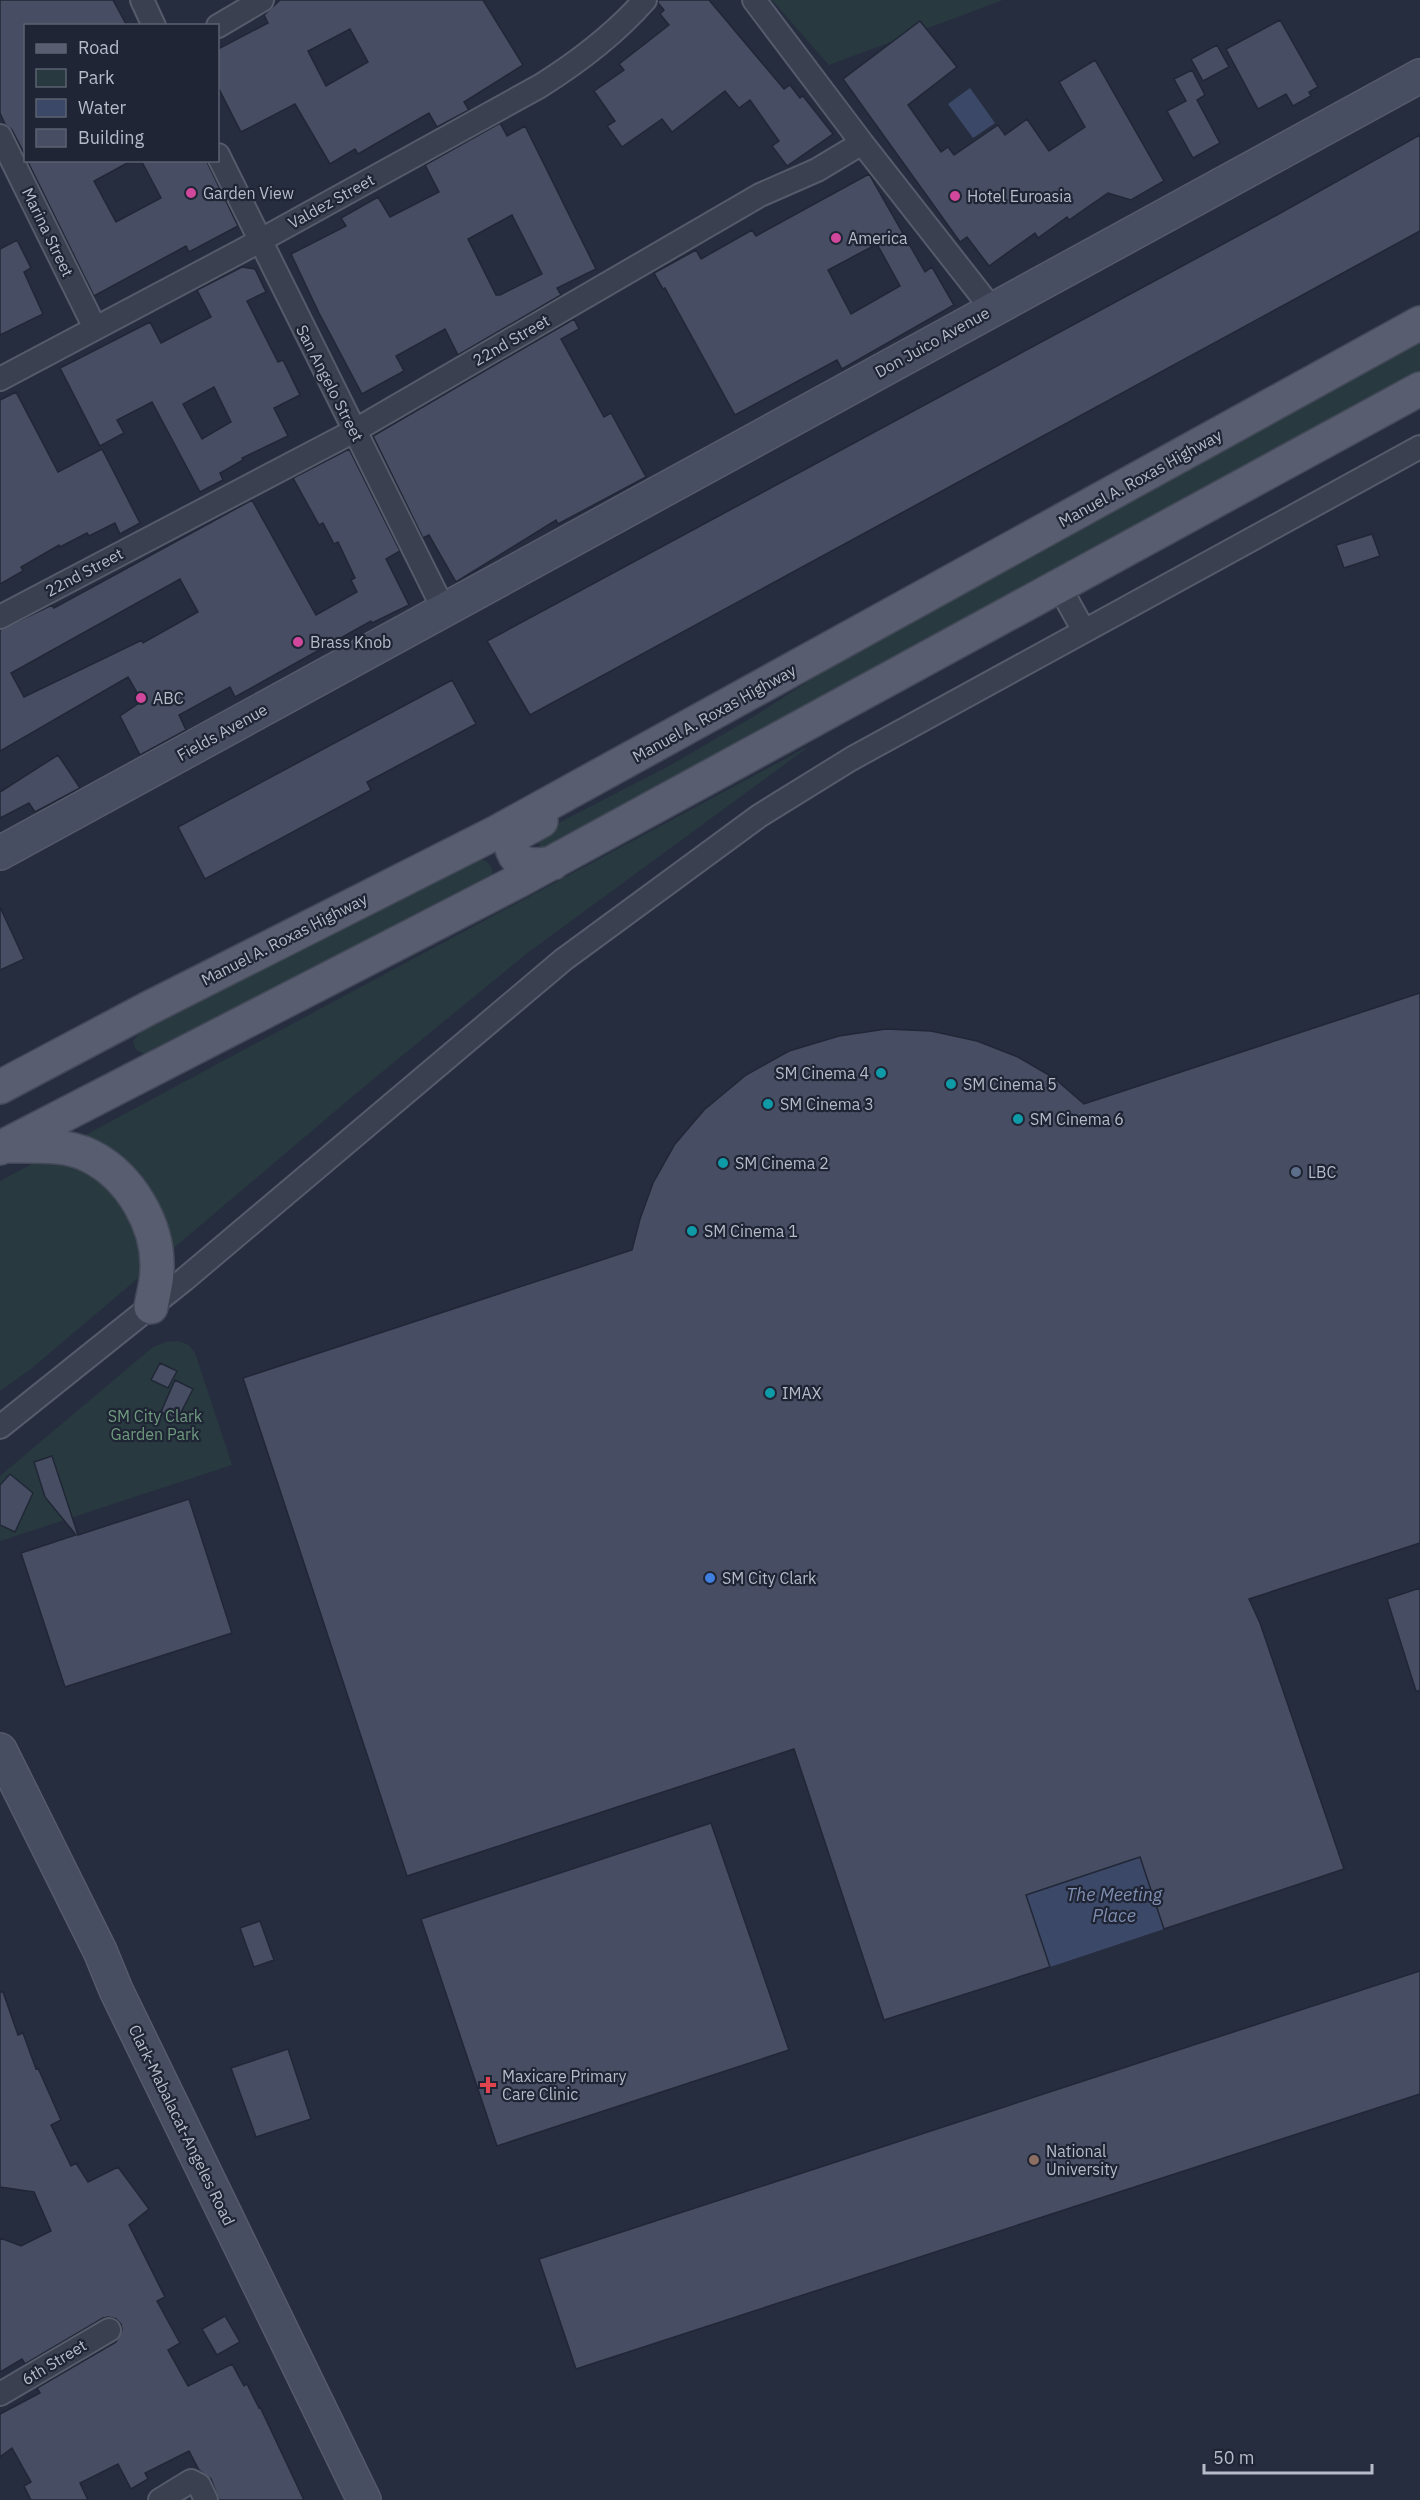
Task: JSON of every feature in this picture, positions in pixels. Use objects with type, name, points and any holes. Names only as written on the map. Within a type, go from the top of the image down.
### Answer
[{"type":"main road","name":"Don Juico Avenue","points":[[444,610],[1420,76]]},
{"type":"main road","name":"Manuel A. Roxas Highway","points":[[0,1087],[149,1008],[496,832],[754,692],[1420,323]]},
{"type":"main road","points":[[1,1147],[553,862],[1420,388]]},
{"type":"main road","name":"Fields Avenue","points":[[0,854],[444,610]]},
{"type":"main road","points":[[553,862],[531,866],[523,864],[513,853],[513,839],[517,834],[740,710],[754,692]]},
{"type":"main road","points":[[1,1147],[45,1145],[88,1155],[115,1172],[136,1198],[153,1232],[157,1269],[151,1307]]},
{"type":"main road","name":"Clark-Mabalacat-Angeles Road","points":[[0,1750],[100,1951],[116,1990],[364,2500]]},
{"type":"street","points":[[142,0],[153,24]]},
{"type":"street","points":[[219,25],[262,0]]},
{"type":"street","name":"Valdez Street","points":[[0,379],[259,241],[575,64],[605,41],[645,0]]},
{"type":"street","points":[[754,0],[992,309]]},
{"type":"street","name":"Marina Street","points":[[0,136],[95,328]]},
{"type":"street","name":"22nd Street","points":[[0,617],[354,430],[760,195],[817,170],[862,143]]},
{"type":"street","name":"San Angelo Street","points":[[219,157],[444,610]]},
{"type":"street","points":[[0,1426],[151,1307],[563,960],[759,816],[842,764],[1420,447]]},
{"type":"street","points":[[1059,586],[1084,631]]},
{"type":"street","name":"6th Street","points":[[0,2394],[109,2330]]},
{"type":"street","points":[[160,2500],[191,2481],[203,2493]]},
{"type":"green space","points":[[772,0],[1003,0],[829,65]]},
{"type":"green space","points":[[1420,343],[1420,374],[552,848],[541,848],[537,839],[545,830],[669,766],[753,717],[840,661]]},
{"type":"green space","points":[[811,745],[526,954],[359,1091],[32,1368],[0,1391],[0,1181]]},
{"type":"green space","points":[[480,859],[490,865],[492,877],[147,1055],[136,1050],[133,1041],[141,1032],[474,860]]},
{"type":"green space","name":"SM City Clark Garden Park","points":[[178,1341],[189,1345],[195,1353],[232,1465],[0,1541],[0,1476],[153,1347],[166,1342]]},
{"type":"water","points":[[970,88],[995,123],[973,138],[948,104]]},
{"type":"water","name":"The Meeting Place","points":[[1140,1857],[1164,1929],[1050,1967],[1026,1895]]},
{"type":"building","points":[[0,0],[113,0],[126,24],[24,24],[24,153],[0,113]]},
{"type":"building","points":[[280,0],[483,0],[523,65],[464,102],[469,110],[437,127],[429,113],[358,154],[355,149],[330,164],[295,104],[241,132],[219,89],[219,48],[268,23],[264,15]],"holes":[[[350,29],[368,62],[326,86],[308,51]]]},
{"type":"building","points":[[658,0],[709,0],[784,89],[790,85],[800,98],[803,96],[833,134],[787,166],[772,146],[779,141],[750,100],[739,108],[725,91],[672,132],[662,119],[622,147],[607,126],[615,121],[594,91],[624,70],[619,64],[669,25],[660,14],[664,10]]},
{"type":"building","points":[[1280,20],[1318,87],[1309,92],[1311,96],[1293,106],[1286,94],[1258,109],[1226,49]]},
{"type":"building","points":[[920,21],[957,67],[908,105],[941,152],[948,147],[954,155],[998,125],[1005,135],[1027,119],[1049,151],[1085,127],[1059,82],[1095,60],[1164,181],[1131,200],[1108,193],[1069,220],[1067,217],[1038,238],[1035,233],[989,266],[967,237],[960,242],[843,79]]},
{"type":"building","points":[[1217,45],[1229,67],[1203,81],[1191,59]]},
{"type":"building","points":[[1192,70],[1205,95],[1197,100],[1220,143],[1193,158],[1167,111],[1186,101],[1174,79]]},
{"type":"building","points":[[500,123],[507,136],[525,126],[596,269],[557,288],[561,295],[458,355],[445,329],[396,356],[404,371],[362,394],[291,254],[346,226],[341,218],[378,197],[390,217],[439,192],[425,165]],"holes":[[[512,215],[542,274],[496,295],[468,239]]]},
{"type":"building","points":[[1420,135],[1420,231],[530,715],[487,641],[1275,216]]},
{"type":"building","points":[[28,162],[129,162],[94,181],[116,222],[161,198],[142,162],[207,162],[238,226],[189,252],[186,246],[94,296]]},
{"type":"building","points":[[869,174],[925,272],[932,267],[954,305],[842,369],[837,360],[735,415],[665,288],[663,289],[654,273],[696,250],[701,259],[752,230],[756,236]],"holes":[[[877,244],[900,286],[851,314],[828,270]]]},
{"type":"building","points":[[17,240],[31,268],[24,272],[43,314],[0,335],[0,249]]},
{"type":"building","points":[[242,267],[255,269],[266,292],[247,301],[278,362],[283,360],[300,395],[274,408],[288,436],[242,458],[243,460],[220,473],[223,480],[200,492],[152,402],[117,420],[124,433],[100,446],[60,368],[150,322],[161,343],[211,317],[197,290]],"holes":[[[214,387],[231,422],[202,439],[183,404]]]},
{"type":"building","points":[[574,319],[579,329],[561,339],[604,417],[611,413],[646,477],[558,524],[556,520],[456,582],[429,535],[423,538],[373,436]]},
{"type":"building","points":[[16,392],[58,472],[102,449],[140,523],[120,534],[115,523],[89,536],[87,533],[60,547],[59,545],[21,567],[23,571],[0,584],[0,400]]},
{"type":"building","points":[[349,449],[400,551],[386,559],[409,605],[372,623],[371,621],[235,697],[230,687],[179,715],[186,730],[140,755],[120,716],[142,701],[128,677],[0,751],[0,630],[52,605],[54,608],[252,500],[316,615],[357,592],[351,580],[355,578],[338,542],[334,544],[323,523],[319,525],[293,478]],"holes":[[[180,579],[198,612],[143,643],[142,640],[24,697],[11,673]]]},
{"type":"building","points":[[1372,534],[1380,556],[1344,568],[1336,545]]},
{"type":"building","points":[[452,680],[476,724],[367,782],[371,790],[205,879],[178,827]]},
{"type":"building","points":[[58,755],[80,788],[35,812],[29,803],[0,818],[0,792]]},
{"type":"building","points":[[0,907],[24,959],[0,970]]},
{"type":"building","points":[[1420,993],[1420,1543],[1249,1599],[1260,1623],[1344,1869],[1164,1929],[1140,1857],[1026,1895],[1050,1967],[884,2020],[794,1749],[407,1876],[243,1378],[632,1250],[653,1183],[675,1144],[704,1110],[746,1075],[789,1051],[839,1036],[886,1029],[931,1031],[977,1041],[1018,1057],[1054,1078],[1084,1104]]},
{"type":"building","points":[[160,1363],[177,1371],[168,1388],[151,1380]]},
{"type":"building","points":[[175,1380],[193,1389],[177,1420],[161,1412]]},
{"type":"building","points":[[52,1456],[78,1535],[189,1499],[232,1633],[65,1687],[21,1553],[76,1535],[45,1497],[34,1462]]},
{"type":"building","points":[[10,1474],[33,1493],[15,1532],[0,1525],[0,1485]]},
{"type":"building","points":[[1420,1588],[1420,1691],[1416,1691],[1387,1599]]},
{"type":"building","points":[[711,1823],[789,2050],[497,2146],[421,1919]]},
{"type":"building","points":[[260,1921],[274,1960],[254,1967],[240,1928]]},
{"type":"building","points":[[1420,1971],[1420,2094],[576,2369],[539,2259]]},
{"type":"building","points":[[0,1992],[3,1992],[18,2035],[23,2033],[36,2069],[38,2068],[61,2120],[51,2125],[71,2166],[76,2163],[88,2182],[118,2167],[149,2209],[129,2225],[165,2297],[157,2301],[180,2343],[168,2350],[188,2386],[232,2364],[244,2386],[247,2384],[260,2407],[304,2500],[219,2500],[211,2479],[199,2470],[189,2451],[145,2473],[148,2479],[131,2489],[118,2464],[80,2483],[88,2500],[31,2500],[24,2486],[31,2482],[12,2448],[0,2457],[0,2414],[40,2393],[37,2388],[116,2342],[122,2330],[121,2324],[116,2319],[103,2318],[25,2364],[22,2359],[0,2372],[0,2238],[21,2246],[51,2231],[34,2192],[0,2187]]},
{"type":"building","points":[[288,2049],[311,2119],[256,2137],[231,2068]]},
{"type":"building","points":[[225,2316],[240,2342],[217,2355],[202,2329]]},
{"type":"place","name":"Garden View","points":[[191,193]]},
{"type":"place","name":"Hotel Euroasia","points":[[955,196]]},
{"type":"place","name":"America","points":[[836,238]]},
{"type":"place","name":"Brass Knob","points":[[298,642]]},
{"type":"place","name":"ABC","points":[[141,698]]},
{"type":"place","name":"SM Cinema 4","points":[[881,1073]]},
{"type":"place","name":"SM Cinema 5","points":[[951,1084]]},
{"type":"place","name":"SM Cinema 3","points":[[768,1104]]},
{"type":"place","name":"SM Cinema 6","points":[[1018,1119]]},
{"type":"place","name":"SM Cinema 2","points":[[723,1163]]},
{"type":"place","name":"LBC","points":[[1296,1172]]},
{"type":"place","name":"SM Cinema 1","points":[[692,1231]]},
{"type":"place","name":"IMAX","points":[[770,1393]]},
{"type":"place","name":"SM City Clark","points":[[710,1578]]},
{"type":"place","name":"Maxicare Primary Care Clinic","points":[[488,2085]]},
{"type":"place","name":"National University","points":[[1034,2160]]}]
